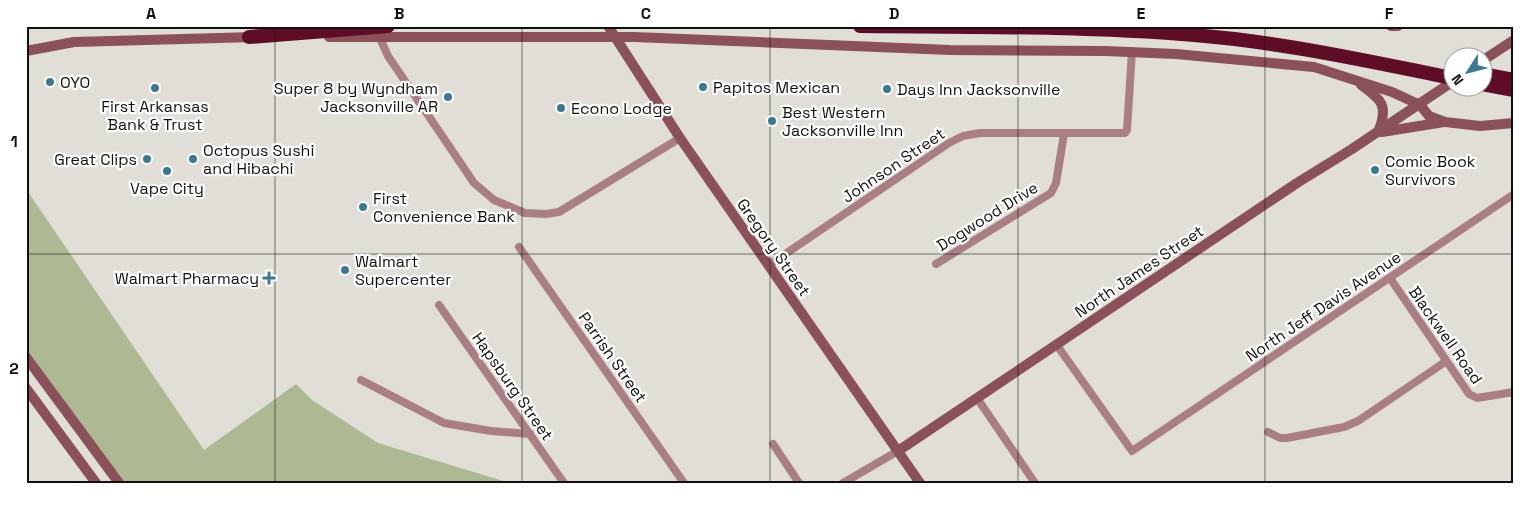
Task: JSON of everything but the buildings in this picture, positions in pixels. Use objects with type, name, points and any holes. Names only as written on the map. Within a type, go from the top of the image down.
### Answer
[{"type":"highway","points":[[860,26],[1053,28],[1195,35],[1300,47],[1442,76]]},
{"type":"highway","points":[[1174,26],[1273,37],[1442,66]]},
{"type":"highway","points":[[249,37],[384,31]]},
{"type":"highway","points":[[1492,76],[1514,80]]},
{"type":"highway","points":[[1492,86],[1514,90]]},
{"type":"main road","name":"Gregory Street","points":[[608,26],[680,138],[920,483]]},
{"type":"main road","points":[[1390,26],[1398,26]]},
{"type":"main road","points":[[384,31],[634,37],[950,50],[1132,51],[1262,63],[1296,64],[1314,67],[1383,88],[1420,105],[1429,116],[1445,122],[1480,126],[1514,123]]},
{"type":"main road","points":[[26,51],[74,42],[249,37]]},
{"type":"main road","points":[[1492,55],[1514,40]]},
{"type":"main road","points":[[1352,80],[1373,94],[1383,105],[1383,121],[1378,133]]},
{"type":"main road","name":"North James Street","points":[[898,451],[1297,182],[1378,133],[1442,89]]},
{"type":"main road","points":[[1378,133],[1445,122]]},
{"type":"main road","points":[[26,357],[119,483]]},
{"type":"main road","points":[[26,388],[96,483]]},
{"type":"street","points":[[384,31],[388,56],[474,183],[494,200],[524,213],[546,214],[559,212],[680,138]]},
{"type":"street","name":"Johnson Street","points":[[769,265],[954,140],[980,133],[1125,133],[1127,130],[1132,51]]},
{"type":"street","name":"Dogwood Drive","points":[[936,264],[1050,193],[1056,184],[1064,134]]},
{"type":"street","name":"North Jeff Davis Avenue","points":[[1056,344],[1132,451],[1514,194]]},
{"type":"street","name":"Parrish Street","points":[[519,246],[684,483]]},
{"type":"street","name":"Blackwell Road","points":[[1390,278],[1466,391],[1473,397],[1482,398],[1514,392]]},
{"type":"street","name":"Hapsburg Street","points":[[439,305],[564,483]]},
{"type":"street","points":[[1268,432],[1287,438],[1348,425],[1446,362]]},
{"type":"street","points":[[362,380],[444,422],[491,431],[530,434]]},
{"type":"street","points":[[977,398],[1036,483]]},
{"type":"street","points":[[773,444],[799,483]]},
{"type":"street","name":"North James Street","points":[[843,483],[898,451]]},
{"type":"green space","points":[[26,189],[204,450],[296,384],[312,400],[378,443],[510,483],[119,483],[26,357]]},
{"type":"place","name":"OYO","points":[[50,82]]},
{"type":"place","name":"Papitos Mexican","points":[[703,87]]},
{"type":"place","name":"First Arkansas Bank & Trust","points":[[155,88]]},
{"type":"place","name":"Days Inn Jacksonville","points":[[887,89]]},
{"type":"place","name":"Super 8 by Wyndham Jacksonville AR","points":[[448,97]]},
{"type":"place","name":"Econo Lodge","points":[[561,108]]},
{"type":"place","name":"Best Western Jacksonville Inn","points":[[772,121]]},
{"type":"place","name":"Great Clips","points":[[147,159]]},
{"type":"place","name":"Octopus Sushi and Hibachi","points":[[193,159]]},
{"type":"place","name":"Comic Book Survivors","points":[[1375,170]]},
{"type":"place","name":"Vape City","points":[[167,171]]},
{"type":"place","name":"First Convenience Bank","points":[[363,207]]},
{"type":"place","name":"Walmart Supercenter","points":[[345,270]]},
{"type":"place","name":"Walmart Pharmacy","points":[[269,278]]}]
